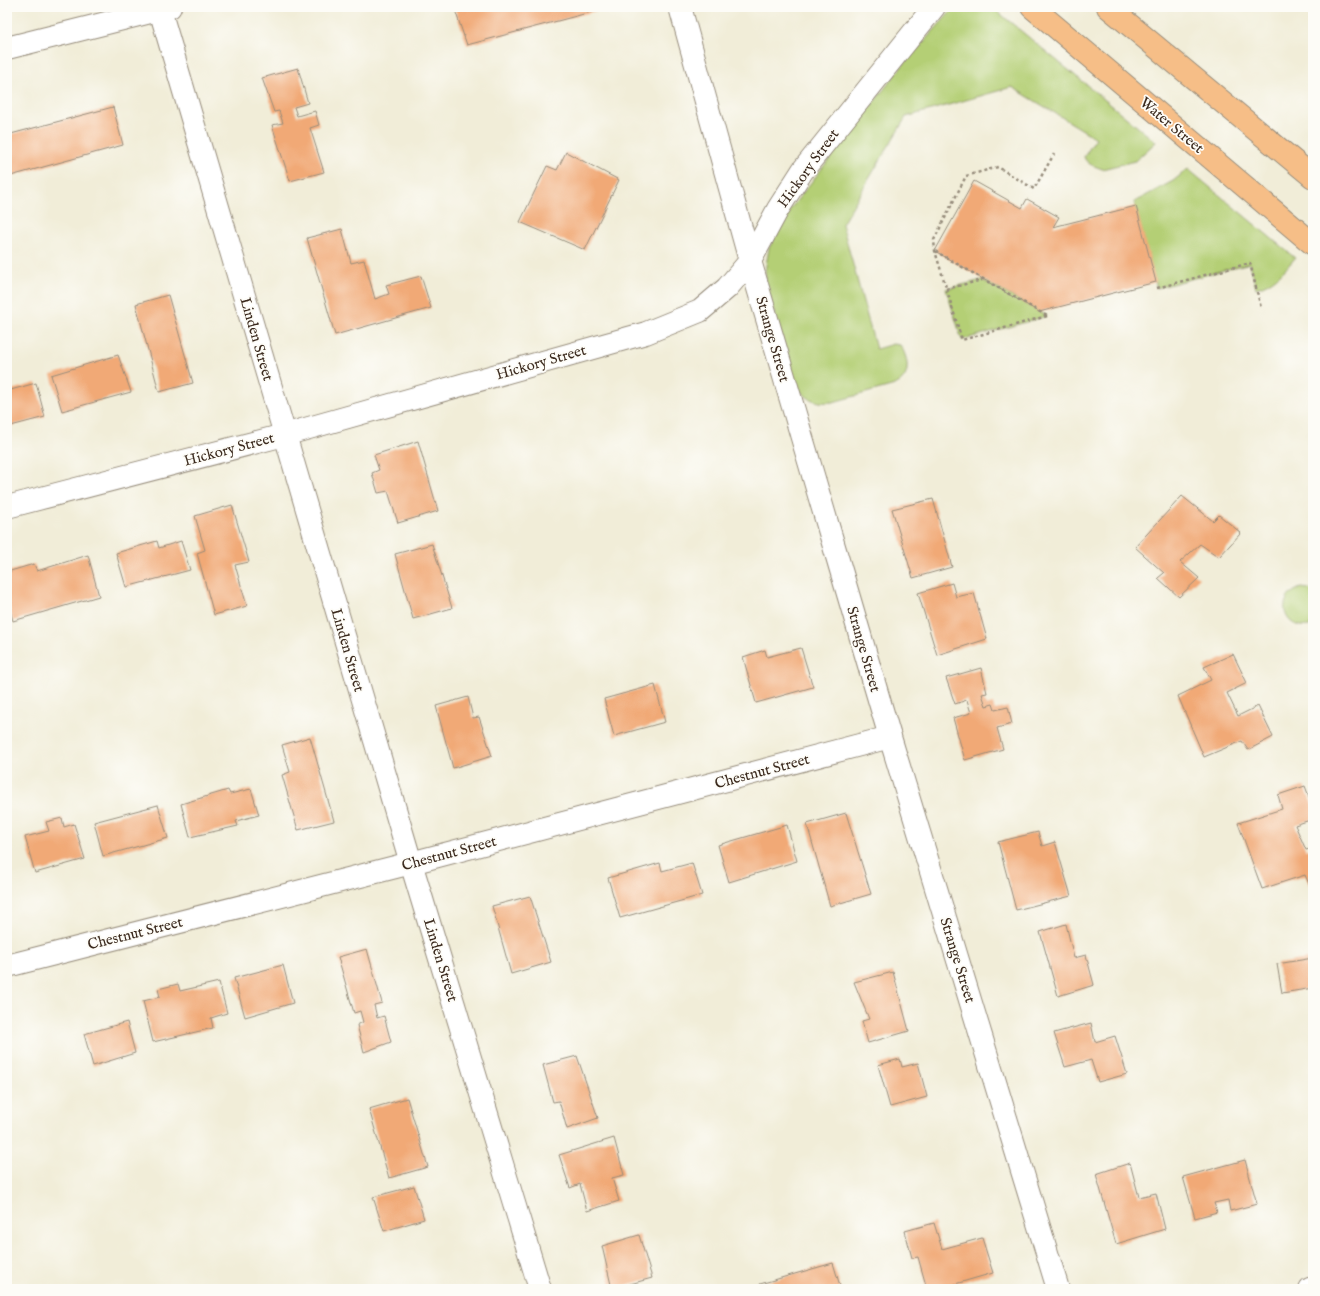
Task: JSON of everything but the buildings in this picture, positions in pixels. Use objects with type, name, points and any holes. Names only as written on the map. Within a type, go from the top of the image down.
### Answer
[{"type":"main road","name":"Water Street","points":[[1032,7],[1313,244]]},
{"type":"main road","points":[[1108,7],[1313,177]]},
{"type":"street","name":"Strange Street","points":[[680,7],[750,261],[890,737],[1058,1289]]},
{"type":"street","name":"Hickory Street","points":[[7,507],[284,434],[646,333],[700,311],[727,288],[750,261],[778,209],[803,170],[934,7]]},
{"type":"street","points":[[7,48],[165,8]]},
{"type":"street","name":"Linden Street","points":[[165,8],[284,434],[411,863],[540,1289]]},
{"type":"street","name":"Chestnut Street","points":[[7,966],[411,863],[890,737]]},
{"type":"path","points":[[935,251],[982,280],[1047,316],[962,340],[935,251],[934,240],[966,176],[998,167],[1034,189],[1054,154]]},
{"type":"path","points":[[1157,288],[1250,263],[1262,308]]},
{"type":"path","points":[[946,289],[982,280]]},
{"type":"green space","points":[[955,7],[992,7],[1156,142],[1135,161],[1102,169],[1094,166],[1089,164],[1084,157],[1096,138],[1012,87],[906,117],[842,224],[876,349],[893,344],[900,345],[907,362],[907,371],[901,381],[895,385],[833,402],[811,400],[795,385],[767,288],[765,271],[769,248],[784,217],[906,61]]},
{"type":"green space","points":[[1188,169],[1295,258],[1287,268],[1273,280],[1256,288],[1250,263],[1157,288],[1134,202],[1173,181]]},
{"type":"green space","points":[[982,280],[1047,316],[962,340],[946,289]]},
{"type":"green space","points":[[1301,588],[1313,591],[1313,625],[1303,626],[1295,624],[1289,620],[1286,614],[1285,606],[1287,599],[1292,593]]}]
